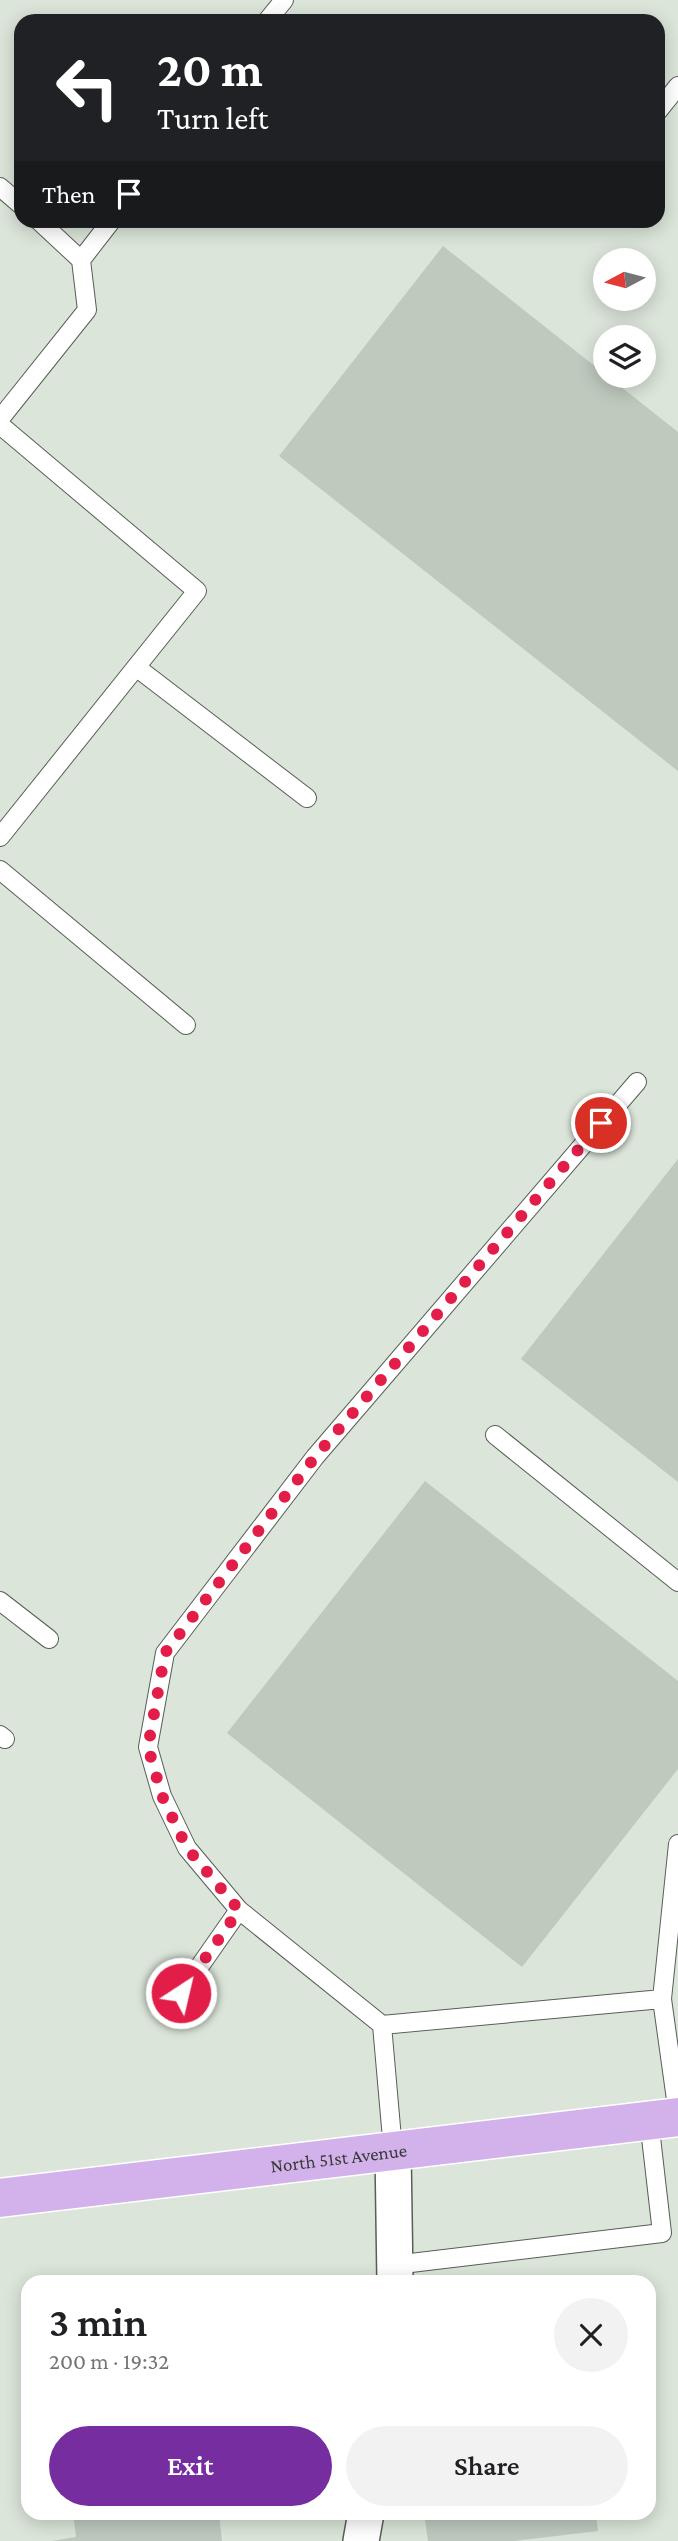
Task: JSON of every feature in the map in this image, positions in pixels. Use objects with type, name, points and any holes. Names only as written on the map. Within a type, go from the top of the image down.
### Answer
[{"type":"main road","name":"North 51st Avenue","points":[[0,2198],[668,2117]]},
{"type":"street","points":[[393,2150],[395,2274]]},
{"type":"street","points":[[361,2541],[365,2520]]},
{"type":"lane","points":[[273,14],[284,0]]},
{"type":"lane","points":[[665,102],[678,86]]},
{"type":"lane","points":[[0,187],[14,199]]},
{"type":"lane","points":[[0,419],[86,310],[81,260],[47,228]]},
{"type":"lane","points":[[81,260],[105,228]]},
{"type":"lane","points":[[0,425],[197,591],[0,837]]},
{"type":"lane","points":[[136,667],[307,798]]},
{"type":"lane","points":[[0,870],[186,1025]]},
{"type":"lane","points":[[636,1082],[315,1457],[165,1653],[148,1747],[162,1796],[187,1848],[239,1910],[382,2025],[662,1999]]},
{"type":"lane","points":[[495,1435],[678,1582]]},
{"type":"lane","points":[[0,1601],[49,1639]]},
{"type":"lane","points":[[395,2274],[662,2233],[668,2117],[662,1999],[678,1844]]},
{"type":"lane","points":[[181,1993],[239,1910]]},
{"type":"lane","points":[[382,2025],[393,2150]]},
{"type":"building","points":[[443,246],[593,365],[593,388],[622,388],[678,432],[678,771],[279,456]]},
{"type":"building","points":[[678,1159],[678,1482],[521,1359]]},
{"type":"building","points":[[425,1481],[678,1681],[678,1769],[522,1967],[227,1733]]},
{"type":"building","points":[[74,2520],[220,2520],[222,2541],[52,2541],[76,2537]]},
{"type":"building","points":[[425,2520],[597,2520],[598,2531],[514,2541],[428,2541]]},
{"type":"route","points":[[181,1993],[239,1910],[187,1848],[162,1796],[148,1747],[165,1653],[315,1457],[601,1123]]}]
